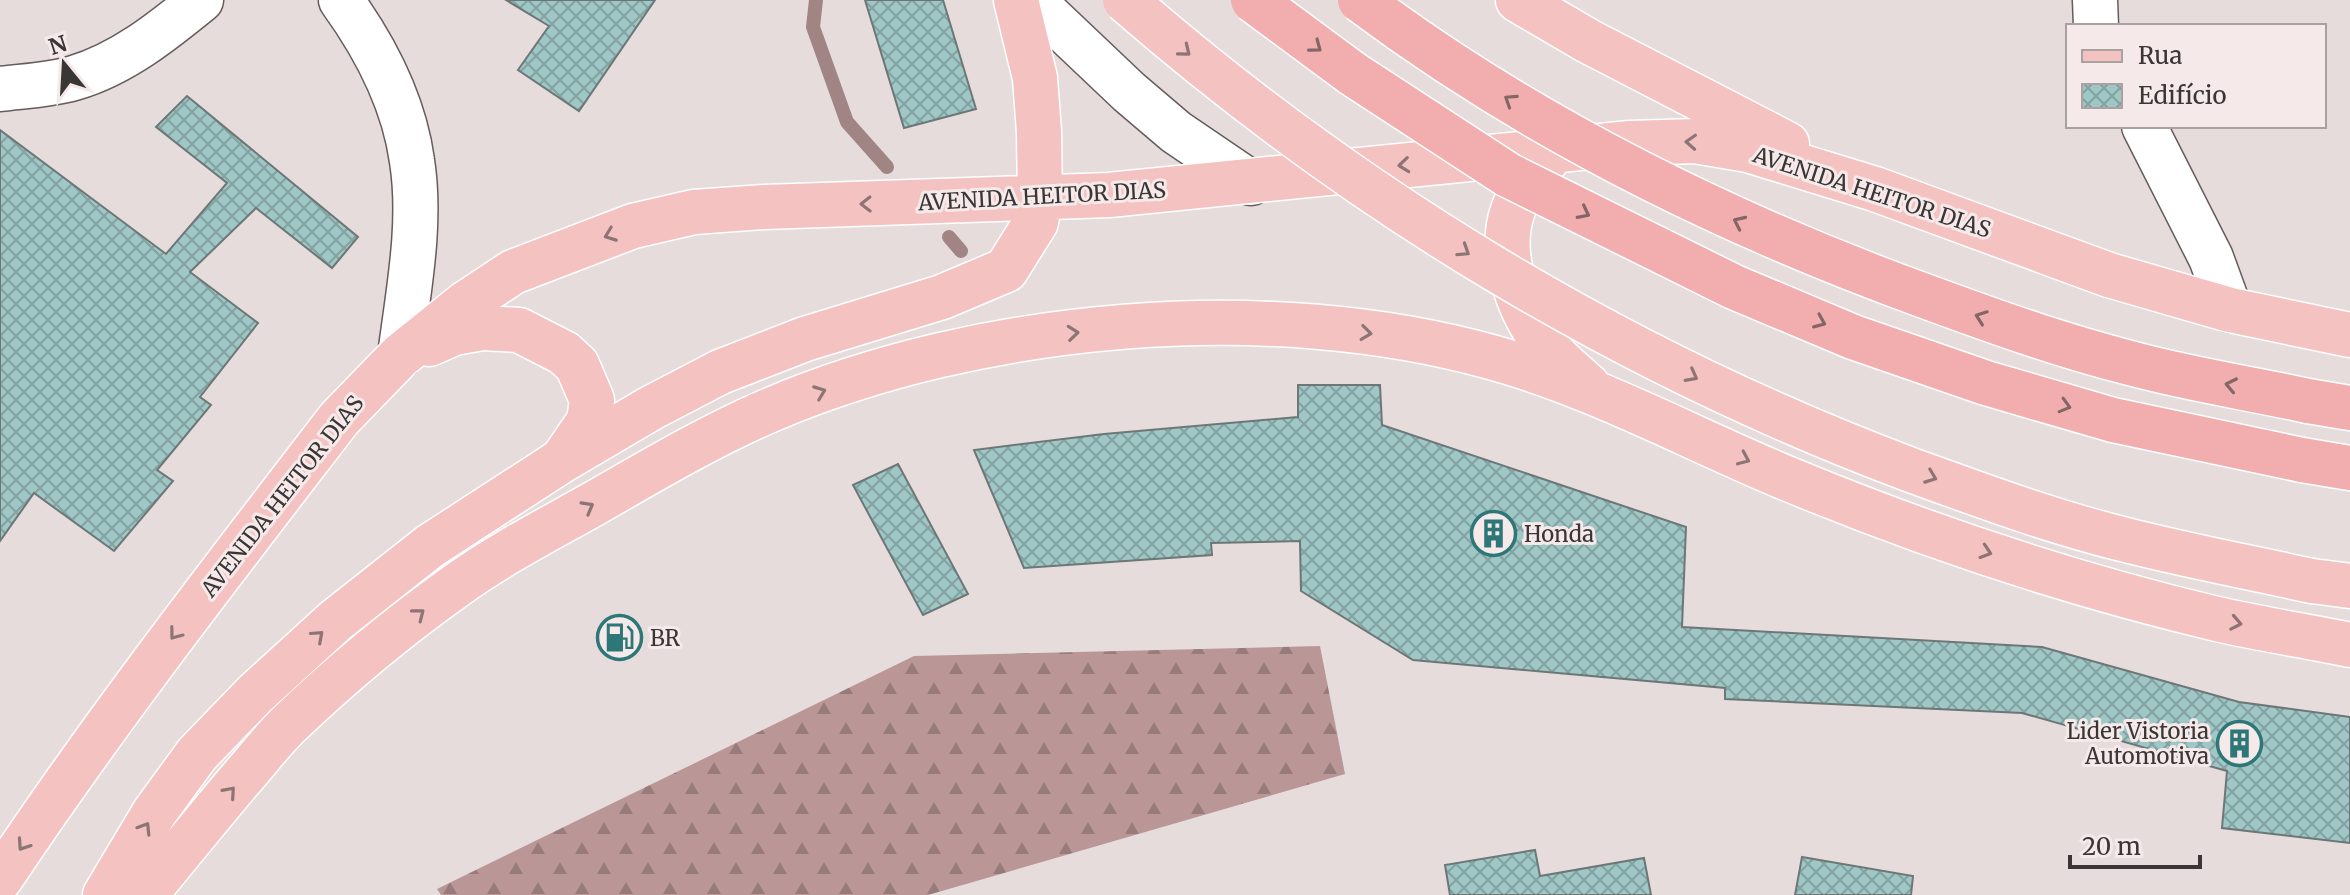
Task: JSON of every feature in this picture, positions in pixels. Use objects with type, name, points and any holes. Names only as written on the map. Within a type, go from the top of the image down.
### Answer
[{"type":"highway","points":[[1253,0],[1353,74],[1508,175],[1734,287],[1853,337],[1986,383],[2113,420],[2350,468]]},
{"type":"highway","points":[[1360,0],[1539,118],[1651,180],[1757,230],[1874,278],[2006,326],[2131,364],[2350,408]]},
{"type":"main road","points":[[105,895],[154,813],[197,754],[255,694],[335,621],[430,546],[561,461],[720,372],[805,339],[942,297],[1006,270],[1036,222],[1040,199],[1035,78],[1016,0]]},
{"type":"main road","points":[[1125,0],[1276,124],[1393,206],[1485,265],[1710,386],[1849,446],[1976,494],[2120,538],[2331,584]]},
{"type":"main road","points":[[1518,0],[1588,41],[1875,189]]},
{"type":"main road","name":"AVENIDA HEITOR DIAS","points":[[0,879],[116,713],[339,419],[400,356],[466,303],[513,272],[633,226],[694,212],[1040,199],[1251,183],[1630,143],[1695,141],[1748,150],[1875,189],[2109,275],[2230,310],[2350,335]]},
{"type":"main road","points":[[1555,150],[1531,178],[1512,211],[1507,252],[1516,295],[1547,347],[1598,395]]},
{"type":"main road","points":[[145,895],[284,729],[376,648],[460,582],[674,458],[766,412],[855,379],[944,355],[1053,335],[1158,324],[1289,323],[1412,339],[1493,357],[1598,395],[1788,479],[1950,540],[2070,580],[2221,620],[2350,645]]},
{"type":"main road","points":[[400,356],[454,333],[482,328],[519,330],[564,353],[577,365],[592,400],[589,421],[561,461]]},
{"type":"street","points":[[0,89],[74,78],[122,56],[161,32],[201,0]]},
{"type":"street","points":[[341,0],[393,89],[412,160],[415,203],[400,356]]},
{"type":"street","points":[[1032,0],[1164,122],[1251,183]]},
{"type":"street","points":[[2095,0],[2096,24]]},
{"type":"street","points":[[2145,128],[2211,258],[2230,310]]},
{"type":"green space","points":[[1320,646],[1345,774],[928,895],[441,895],[437,889],[914,656]]},
{"type":"building","points":[[506,0],[655,0],[579,111],[518,70],[549,26]]},
{"type":"building","points":[[865,0],[943,0],[976,109],[904,128]]},
{"type":"building","points":[[187,96],[358,237],[332,268],[256,208],[190,272],[258,323],[200,397],[211,405],[157,470],[173,481],[114,551],[34,493],[0,541],[0,130],[166,254],[227,183],[156,127]]},
{"type":"building","points":[[1298,385],[1380,385],[1382,425],[1686,527],[1682,627],[2042,647],[2239,702],[2350,717],[2350,843],[2222,828],[2227,771],[2022,713],[1725,699],[1725,688],[1413,660],[1301,591],[1300,541],[1211,543],[1212,555],[1024,568],[974,450],[1104,434],[1298,417]]},
{"type":"building","points":[[898,464],[968,594],[923,615],[853,485]]},
{"type":"building","points":[[1535,850],[1540,876],[1644,858],[1651,895],[1450,895],[1445,865]]},
{"type":"building","points":[[1802,857],[1913,876],[1911,895],[1795,895]]},
{"type":"waterway","points":[[816,0],[813,27],[847,122],[887,167]]},
{"type":"waterway","points":[[949,237],[961,251]]},
{"type":"place","name":"Honda","points":[[1493,534]]},
{"type":"place","name":"BR","points":[[619,638]]},
{"type":"place","name":"Lider Vistoria Automotiva","points":[[2240,744]]}]
